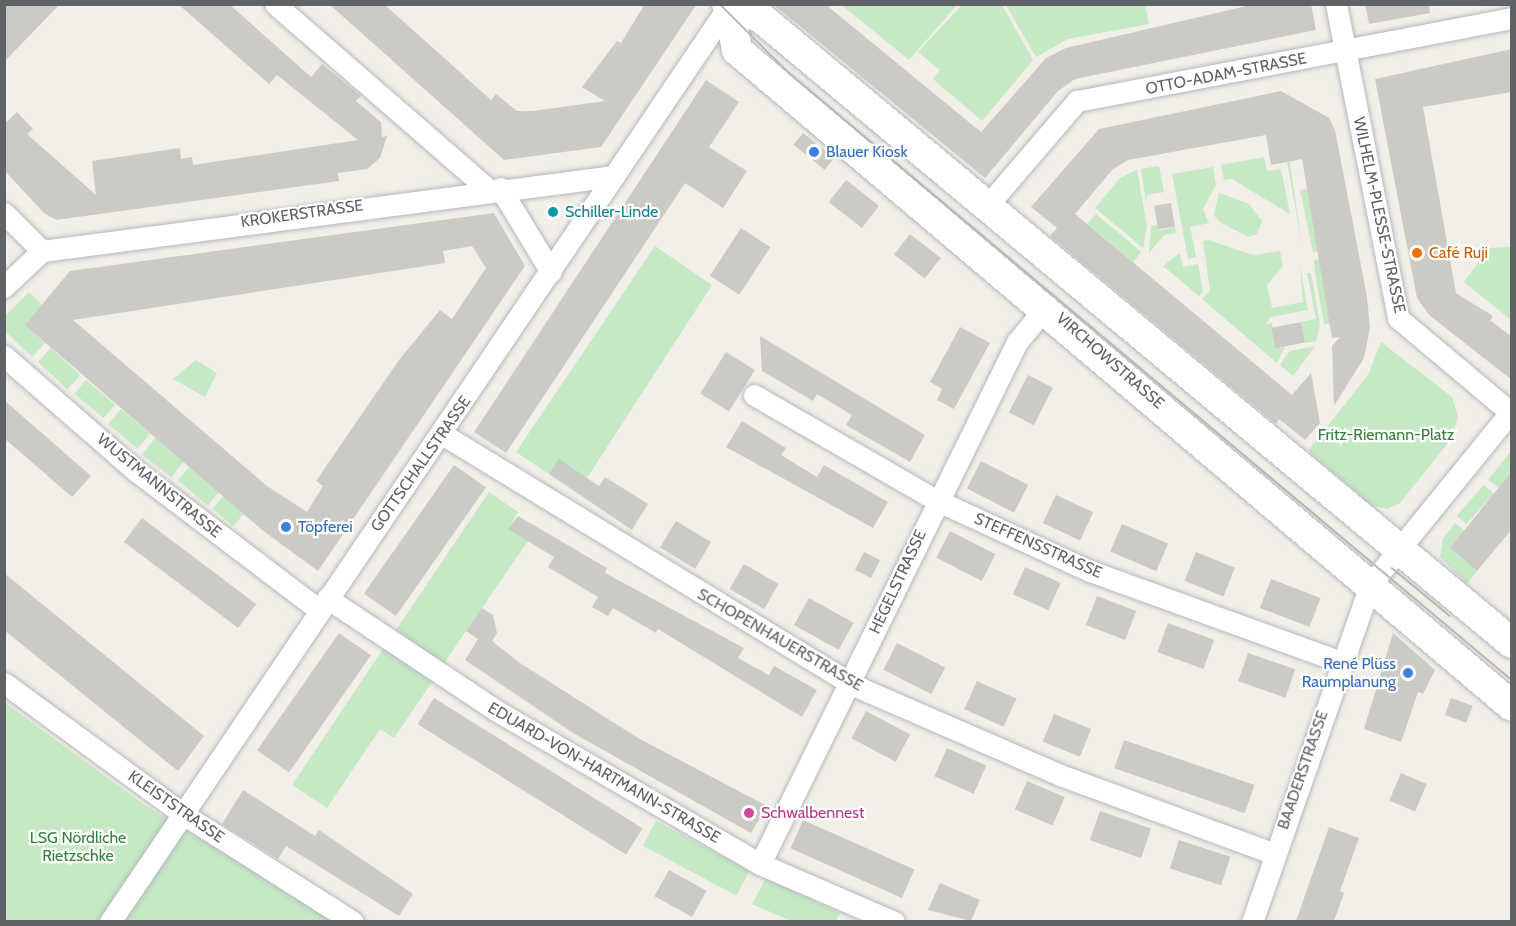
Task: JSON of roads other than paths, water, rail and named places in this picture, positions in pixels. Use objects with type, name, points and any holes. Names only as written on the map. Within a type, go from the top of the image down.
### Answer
[{"type":"main road","points":[[728,5],[760,18],[1396,549],[1512,643]]},
{"type":"main road","name":"VIRCHOWSTRASSE","points":[[728,5],[738,50],[1047,306],[1512,706]]},
{"type":"street","points":[[275,4],[494,188],[551,272]]},
{"type":"street","name":"WILHELM-PLESSE-STRASSE","points":[[1336,4],[1398,318],[1510,411]]},
{"type":"street","name":"GOTTSCHALLSTRASSE","points":[[110,921],[323,604],[442,434],[728,5]]},
{"type":"street","name":"OTTO-ADAM-STRASSE","points":[[986,207],[1077,101],[1512,18]]},
{"type":"street","name":"KROKERSTRASSE","points":[[42,251],[494,188],[614,176]]},
{"type":"street","points":[[4,213],[42,251],[4,287]]},
{"type":"street","name":"HEGELSTRASSE","points":[[760,864],[851,684],[936,500],[1017,342],[1047,306]]},
{"type":"street","name":"WUSTMANNSTRASSE","points":[[4,356],[136,471],[323,604]]},
{"type":"street","name":"STEFFENSSTRASSE","points":[[754,395],[936,500],[1090,571],[1339,661]]},
{"type":"street","name":"BAADERSTRASSE","points":[[1252,921],[1339,661],[1370,585],[1396,549],[1510,411]]},
{"type":"street","name":"SCHOPENHAUERSTRASSE","points":[[442,434],[851,684],[1060,775],[1275,854]]},
{"type":"street","name":"EDUARD-VON-HARTMANN-STRASSE","points":[[323,604],[497,711],[760,864],[894,921]]},
{"type":"street","name":"KLEISTSTRASSE","points":[[4,683],[183,814],[353,921]]},
{"type":"tram line","points":[[720,4],[789,73],[1512,680]]},
{"type":"tram line","points":[[1392,568],[1450,616]]},
{"type":"place","name":"Blauer Kiosk","points":[[814,152]]},
{"type":"place","name":"Schiller-Linde","points":[[553,212]]},
{"type":"place","name":"Café Ruji","points":[[1417,253]]},
{"type":"place","name":"Töpferei","points":[[286,527]]},
{"type":"place","name":"René Plüss Raumplanung","points":[[1408,673]]},
{"type":"place","name":"Schwalbennest","points":[[749,813]]},
{"type":"park label","name":"Fritz-Riemann-Platz","points":[[1386,435]]},
{"type":"park label","name":"LSG Nördliche Rietzschke","points":[[78,847]]}]
